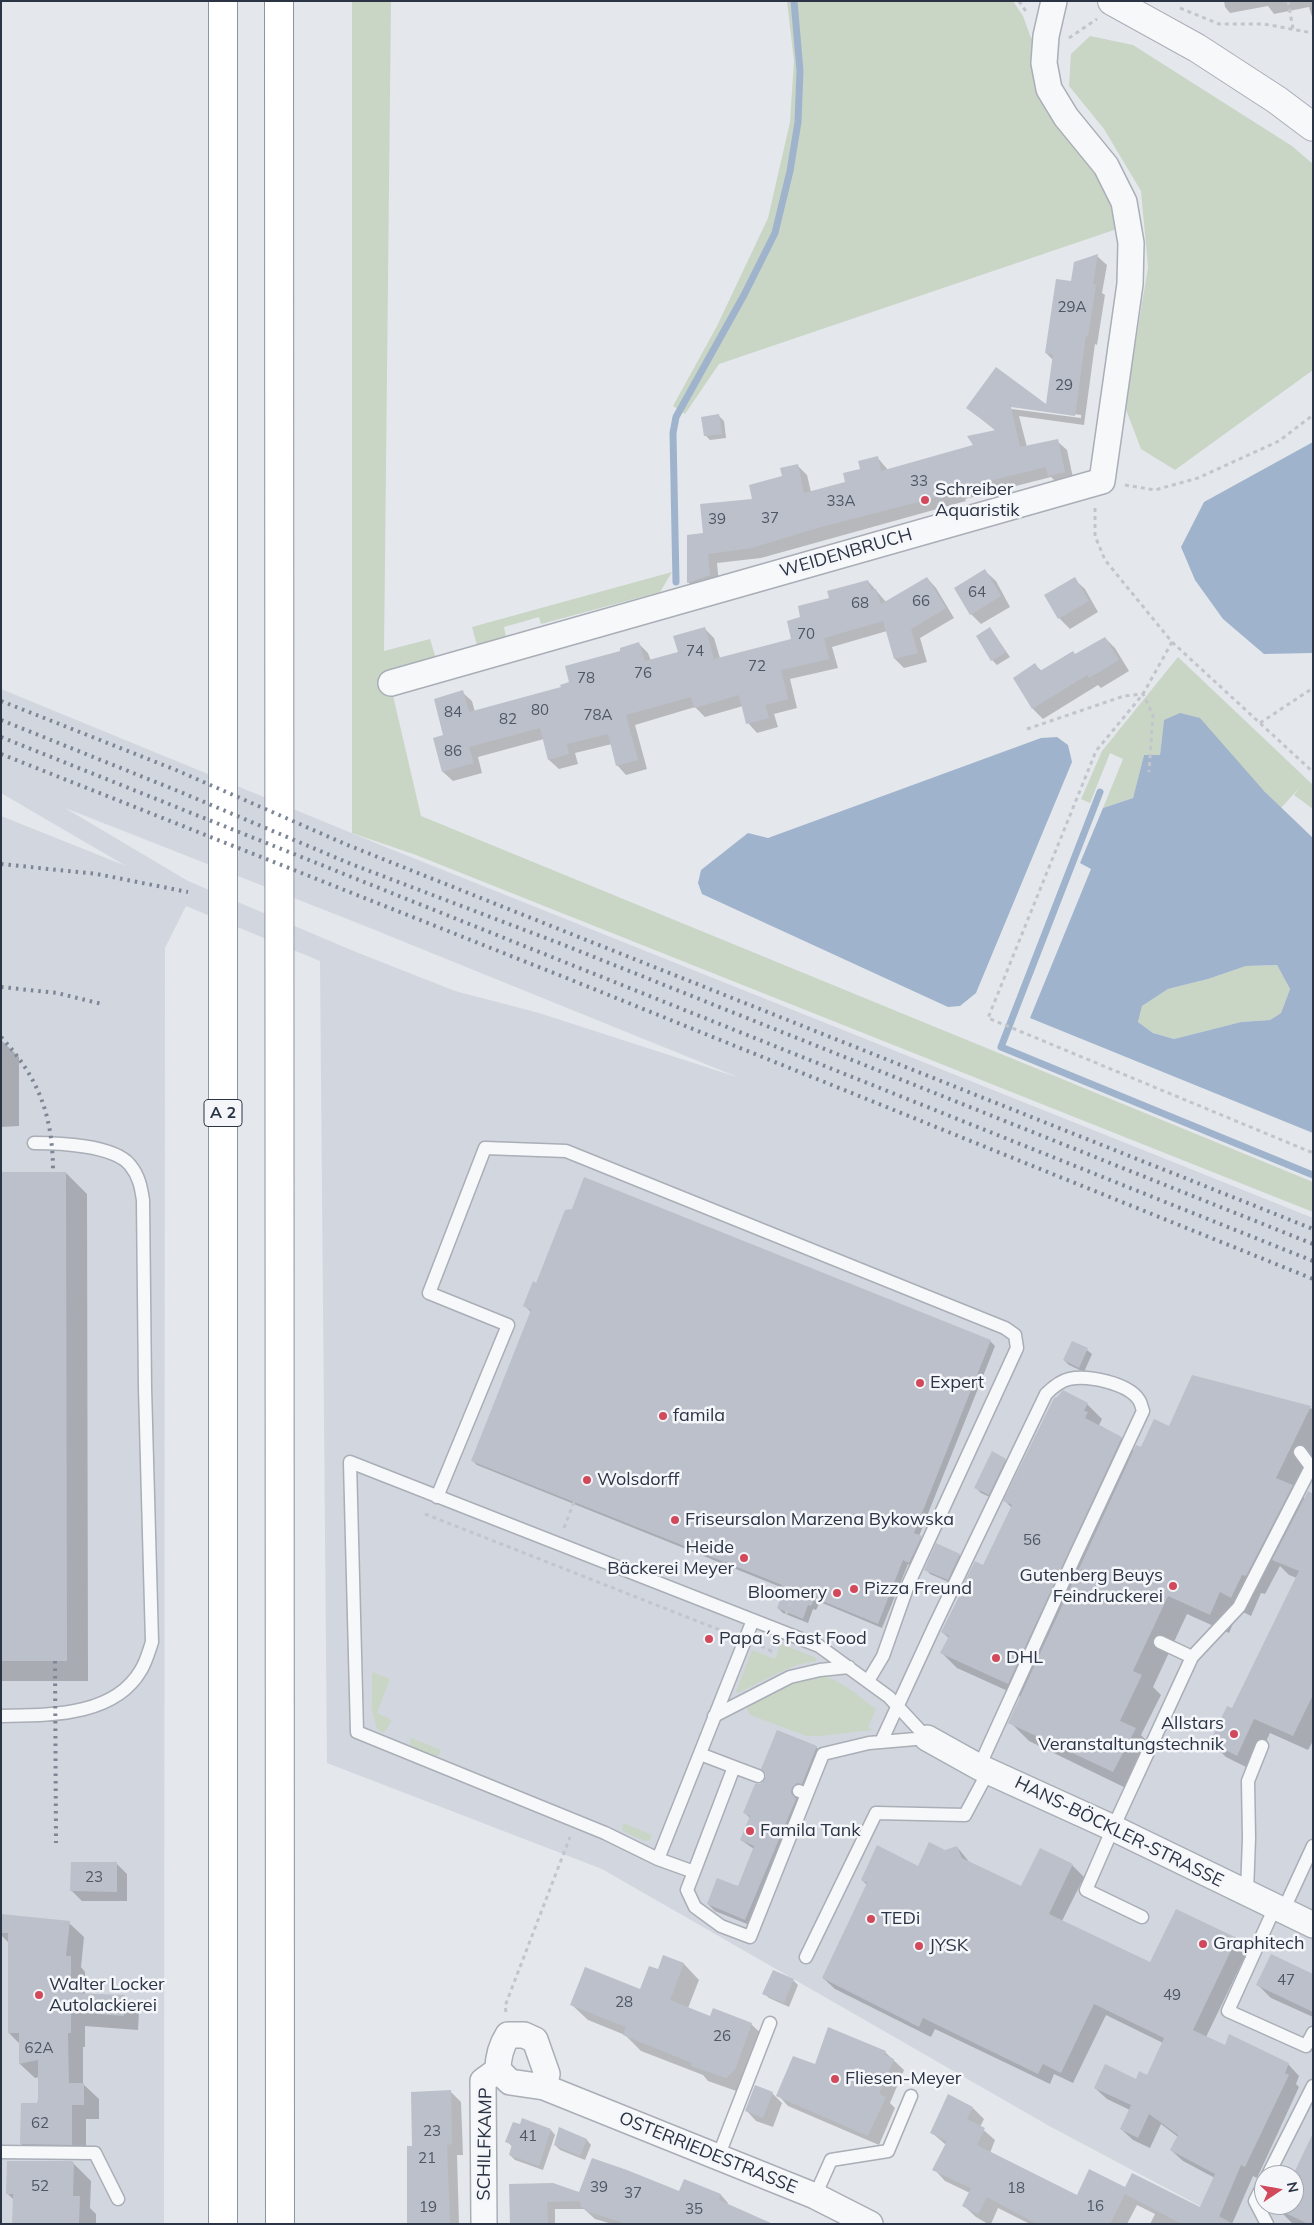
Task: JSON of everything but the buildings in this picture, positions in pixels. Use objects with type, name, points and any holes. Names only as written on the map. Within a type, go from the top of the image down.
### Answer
[{"type":"highway","name":"A 2","points":[[223,1],[223,2224]]},
{"type":"highway","points":[[279,1],[280,2224]]},
{"type":"street","points":[[1054,1],[1046,36],[1044,64],[1049,89],[1066,117],[1106,166],[1124,202],[1131,243],[1130,284],[1102,481]]},
{"type":"street","points":[[1112,1],[1198,48],[1313,126]]},
{"type":"street","name":"WEIDENBRUCH","points":[[391,682],[1102,481]]},
{"type":"street","name":"HANS-BÖCKLER-STRASSE","points":[[927,1738],[984,1768],[1313,1925]]},
{"type":"street","points":[[498,2070],[500,2052],[508,2035],[524,2035],[535,2040],[546,2074],[544,2087]]},
{"type":"street","name":"OSTERRIEDESTRASSE","points":[[498,2070],[510,2082],[544,2087],[815,2196],[837,2216],[870,2224]]},
{"type":"street","name":"SCHILFKAMP","points":[[484,2224],[483,2081],[498,2070]]},
{"type":"lane","points":[[1,1716],[55,1715],[92,1706],[122,1692],[141,1671],[152,1642],[145,1388],[143,1200],[139,1179],[129,1163],[113,1153],[62,1144],[34,1143]]},
{"type":"lane","points":[[437,1496],[508,1325],[429,1293],[485,1148],[566,1151],[1006,1328],[1015,1335],[1017,1348],[908,1585],[883,1656],[868,1681]]},
{"type":"lane","points":[[806,1957],[876,1813],[965,1815],[1076,1554],[1143,1411],[1140,1400],[1130,1391],[1110,1382],[1085,1378],[1068,1379],[1056,1385],[1046,1394],[881,1742]]},
{"type":"lane","points":[[1142,1916],[1086,1890],[1112,1828],[1192,1657],[1240,1607],[1311,1467],[1300,1452]]},
{"type":"lane","points":[[694,1872],[658,1859],[576,1822],[357,1732],[350,1462],[819,1646],[889,1697],[927,1738]]},
{"type":"lane","points":[[658,1859],[753,1620]]},
{"type":"lane","points":[[1160,1642],[1192,1657]]},
{"type":"lane","points":[[714,1716],[790,1677],[820,1670],[849,1667]]},
{"type":"lane","points":[[734,1767],[687,1890],[695,1907],[721,1926],[750,1937],[803,1793],[823,1754],[881,1742],[927,1738]]},
{"type":"lane","points":[[1248,1894],[1250,1838],[1248,1782],[1262,1746]]},
{"type":"lane","points":[[700,1754],[758,1776]]},
{"type":"lane","points":[[1313,1846],[1228,2011],[1306,2046],[1313,2032]]},
{"type":"lane","points":[[718,2156],[770,2023]]},
{"type":"lane","points":[[1273,2165],[1313,2086]]},
{"type":"lane","points":[[815,2196],[831,2160],[888,2151],[910,2096]]},
{"type":"lane","points":[[1,2152],[95,2153],[118,2199]]},
{"type":"path","points":[[1288,1],[1293,29]]},
{"type":"path","points":[[1174,5],[1219,24],[1264,24],[1313,33]]},
{"type":"path","points":[[1313,415],[1279,441],[1198,478],[1155,490],[1102,481],[1095,508],[1095,536],[1104,560],[1172,642],[1313,772]]},
{"type":"path","points":[[1172,642],[1143,694],[1096,751],[988,1018],[1313,1154]]},
{"type":"path","points":[[1260,723],[1313,688]]},
{"type":"path","points":[[1027,730],[1124,696],[1143,694]]},
{"type":"path","points":[[1143,694],[1153,715],[1149,772]]},
{"type":"path","points":[[508,2035],[505,2006],[576,1822]]},
{"type":"shaded area","points":[[1,689],[388,848],[1313,1218],[1313,2224],[1234,2224],[1051,2127],[602,1869],[327,1763],[320,961],[186,906],[165,948],[164,2224],[1,2224],[1,816],[126,866],[1,793]],"holes":[[[65,808],[360,924],[740,1078],[539,1013],[455,991],[356,952],[188,881]]]},
{"type":"green space","points":[[352,1],[391,1],[384,651],[430,639],[436,659],[388,674],[421,816],[1313,1182],[1313,1212],[416,855],[352,833]]},
{"type":"green space","points":[[787,1],[1013,1],[1023,16],[1031,38],[1037,38],[1040,92],[1046,111],[1107,190],[1117,229],[719,364],[685,414],[673,406],[717,326],[768,218],[790,122],[794,61]]},
{"type":"green space","points":[[1090,36],[1133,45],[1292,146],[1313,164],[1313,370],[1175,470],[1141,449],[1125,407],[1148,267],[1141,191],[1104,129],[1069,86],[1071,54]]},
{"type":"green space","points":[[672,572],[660,592],[541,624],[539,617],[504,627],[507,641],[478,649],[472,627]]},
{"type":"green space","points":[[1178,657],[1313,785],[1313,809],[1294,795],[1300,787],[1281,808],[1264,791],[1164,720],[1160,755],[1144,755],[1133,798],[1103,808],[1123,759],[1110,753],[1090,803],[1081,799],[1102,751]]},
{"type":"green space","points":[[1277,965],[1290,989],[1281,1013],[1270,1020],[1241,1022],[1174,1039],[1153,1033],[1138,1022],[1142,1006],[1168,989],[1208,979],[1246,966]]},
{"type":"green space","points":[[781,1644],[816,1658],[816,1661],[797,1665],[738,1693],[736,1692],[752,1650],[775,1659]]},
{"type":"green space","points":[[372,1672],[390,1679],[377,1713],[392,1720],[384,1733],[377,1729],[372,1710]]},
{"type":"green space","points":[[819,1676],[827,1677],[842,1684],[876,1709],[868,1727],[872,1730],[807,1736],[750,1715],[747,1708],[760,1697],[791,1683]]},
{"type":"green space","points":[[411,1738],[441,1750],[438,1756],[412,1748],[410,1744]]},
{"type":"green space","points":[[623,1823],[652,1835],[650,1840],[645,1841],[624,1832],[622,1828]]},
{"type":"water","points":[[1313,442],[1313,653],[1264,654],[1223,619],[1195,580],[1181,547],[1204,502]]},
{"type":"water","points":[[1180,713],[1200,718],[1264,791],[1313,838],[1313,1133],[1030,1018],[1091,869],[1080,863],[1103,808],[1133,798],[1144,755],[1160,755],[1164,720]],"holes":[[[1277,965],[1290,989],[1281,1013],[1270,1020],[1241,1022],[1174,1039],[1153,1033],[1138,1022],[1142,1006],[1168,989],[1208,979],[1246,966]]]},
{"type":"water","points":[[1057,737],[1068,745],[1072,762],[976,993],[960,1006],[948,1007],[702,894],[698,883],[701,870],[748,833],[768,838],[1041,738]]},
{"type":"waterway","points":[[676,582],[673,433],[676,417],[744,295],[775,233],[790,171],[798,122],[800,71],[794,1]]},
{"type":"waterway","points":[[1100,792],[1001,1047],[1313,1175]]},
{"type":"railway","points":[[1,701],[176,770],[350,846],[1313,1229]]},
{"type":"railway","points":[[1,720],[178,791],[351,864],[564,945],[1313,1244]]},
{"type":"railway","points":[[1,737],[1313,1261]]},
{"type":"railway","points":[[1,754],[559,975],[1313,1279]]},
{"type":"railway","points":[[1,864],[97,874],[188,892]]},
{"type":"railway","points":[[1,987],[57,993],[102,1004]]},
{"type":"railway","points":[[1,1037],[25,1068],[41,1099],[47,1115],[50,1133],[53,1172]]},
{"type":"railway","points":[[55,1661],[56,1843]]},
{"type":"place","name":"Schreiber Aquaristik","points":[[925,500]]},
{"type":"place","name":"Expert","points":[[920,1383]]},
{"type":"place","name":"famila","points":[[663,1416]]},
{"type":"place","name":"Wolsdorff","points":[[587,1480]]},
{"type":"place","name":"Friseursalon Marzena Bykowska","points":[[675,1520]]},
{"type":"place","name":"Heide Bäckerei Meyer","points":[[744,1558]]},
{"type":"place","name":"Gutenberg Beuys Feindruckerei","points":[[1173,1586]]},
{"type":"place","name":"Pizza Freund","points":[[854,1589]]},
{"type":"place","name":"Bloomery","points":[[837,1593]]},
{"type":"place","name":"Papa´s Fast Food","points":[[709,1639]]},
{"type":"place","name":"DHL","points":[[996,1658]]},
{"type":"place","name":"Allstars Veranstaltungstechnik","points":[[1234,1734]]},
{"type":"place","name":"Famila Tank","points":[[750,1831]]},
{"type":"place","name":"TEDi","points":[[871,1919]]},
{"type":"place","name":"Graphitech","points":[[1203,1944]]},
{"type":"place","name":"JYSK","points":[[919,1946]]},
{"type":"place","name":"Walter Locker Autolackierei","points":[[39,1995]]},
{"type":"place","name":"Fliesen-Meyer","points":[[835,2079]]}]
